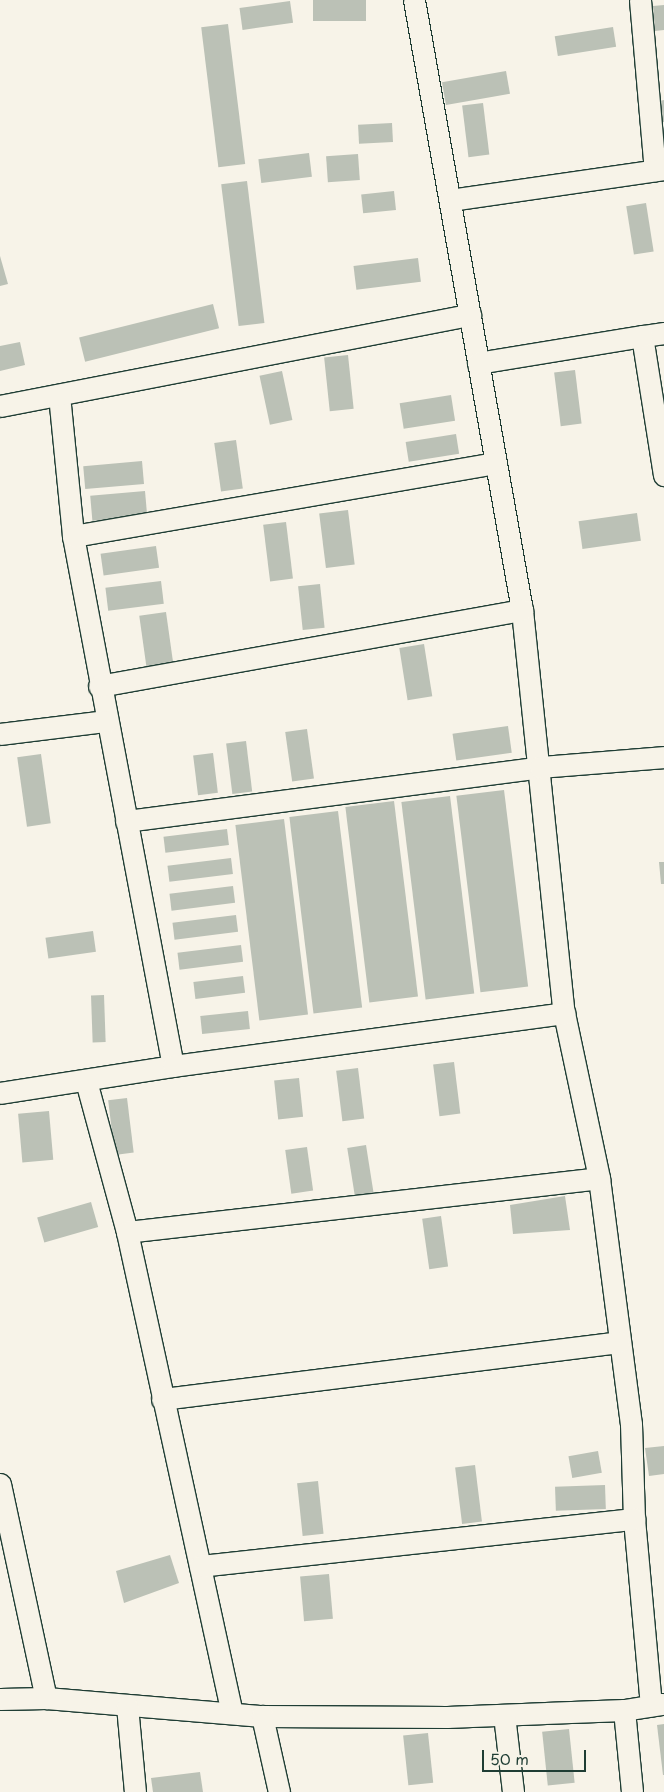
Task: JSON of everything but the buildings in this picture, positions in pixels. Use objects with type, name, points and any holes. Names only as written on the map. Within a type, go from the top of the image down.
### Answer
[{"type":"street","points":[[0,1699],[46,1698],[262,1716],[504,1715],[624,1710],[657,1705],[634,1519],[631,1424],[618,1342],[598,1178],[564,1013],[540,767],[522,610],[414,0]]},
{"type":"street","points":[[450,200],[660,169],[640,0]]},
{"type":"street","points":[[0,406],[470,315]]},
{"type":"street","points":[[478,363],[664,333]]},
{"type":"street","points":[[642,336],[664,475]]},
{"type":"street","points":[[59,395],[73,536],[99,686],[173,1066]]},
{"type":"street","points":[[73,536],[496,463]]},
{"type":"street","points":[[99,686],[522,610]]},
{"type":"street","points":[[0,734],[106,721]]},
{"type":"street","points":[[126,821],[540,767],[664,757]]},
{"type":"street","points":[[0,1093],[173,1066],[564,1013]]},
{"type":"street","points":[[86,1081],[127,1232],[232,1712]]},
{"type":"street","points":[[127,1232],[598,1178]]},
{"type":"street","points":[[162,1399],[618,1342]]},
{"type":"street","points":[[0,1484],[46,1698]]},
{"type":"street","points":[[200,1566],[634,1519]]},
{"type":"street","points":[[127,1706],[135,1792]]},
{"type":"street","points":[[624,1710],[632,1792]]},
{"type":"street","points":[[504,1715],[513,1792]]},
{"type":"street","points":[[262,1716],[279,1792]]}]
